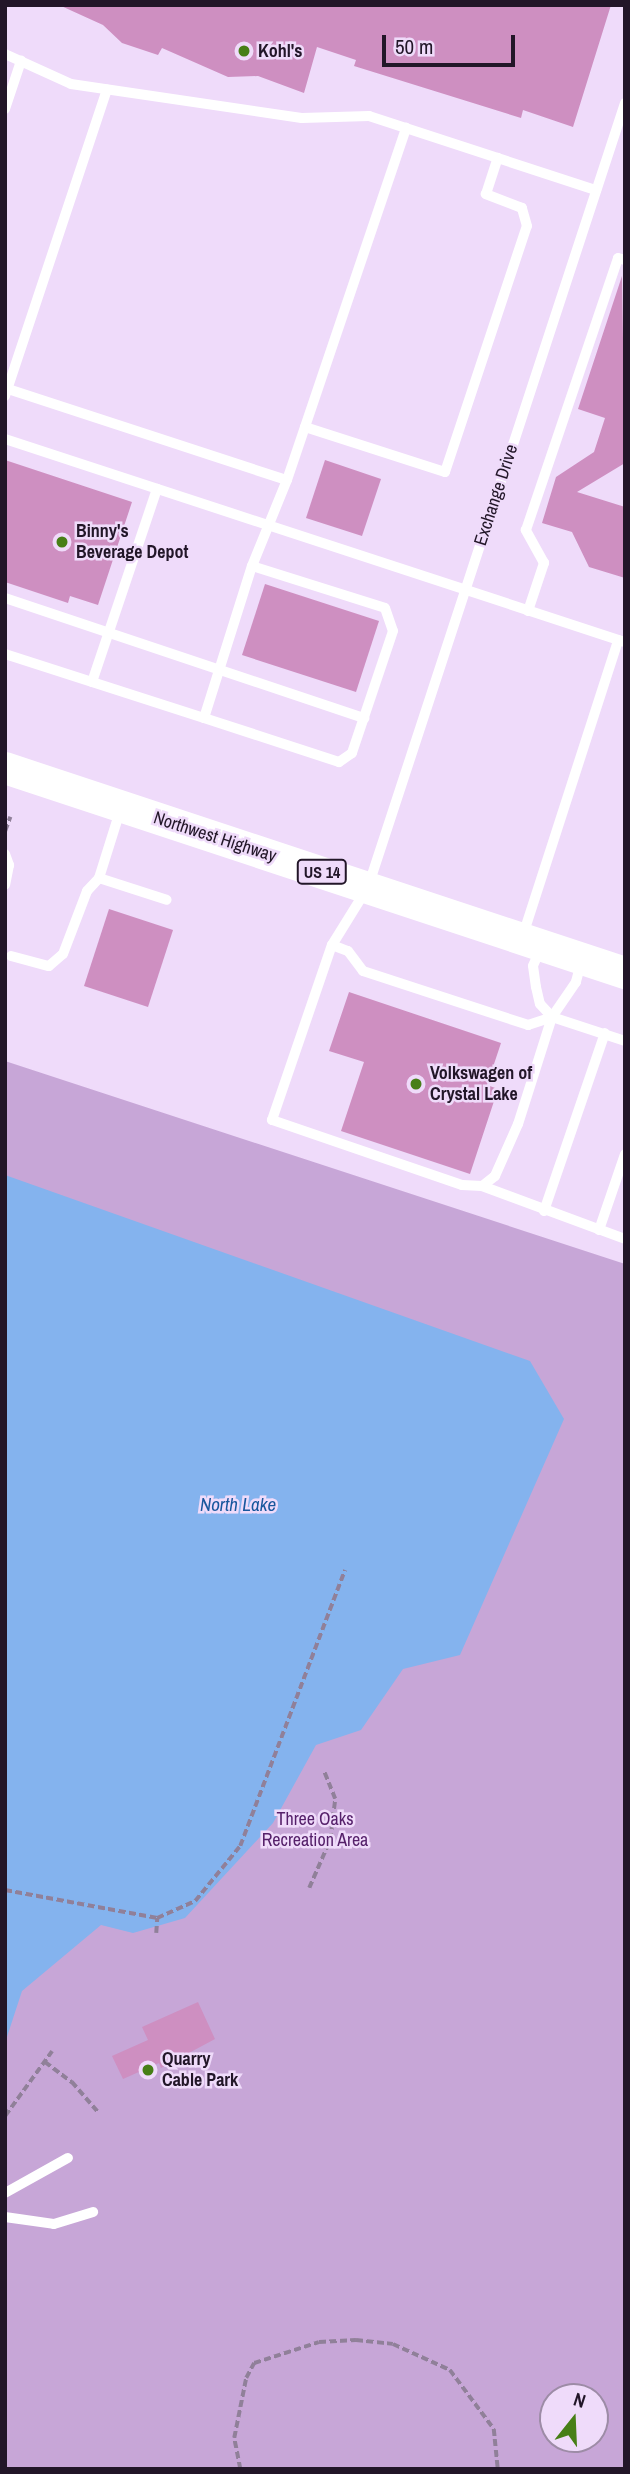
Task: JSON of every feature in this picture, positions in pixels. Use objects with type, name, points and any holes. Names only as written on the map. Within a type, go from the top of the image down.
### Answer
[{"type":"main road","name":"Northwest Highway","points":[[5,768],[625,973]]},
{"type":"lane","points":[[5,54],[71,84],[302,118],[369,116],[596,190]]},
{"type":"lane","points":[[5,109],[21,61]]},
{"type":"lane","points":[[107,90],[6,393],[287,480]]},
{"type":"lane","name":"Exchange Drive","points":[[482,1186],[462,1185],[272,1120],[332,945],[368,887],[625,103]]},
{"type":"lane","points":[[204,718],[252,566],[271,526],[406,128]]},
{"type":"lane","points":[[305,427],[445,472],[527,226],[522,208],[486,194],[498,158]]},
{"type":"lane","points":[[528,611],[544,563],[526,530],[618,257],[625,260]]},
{"type":"lane","points":[[5,439],[621,641],[532,942],[533,967],[540,1004],[552,1017],[625,1041]]},
{"type":"lane","points":[[92,682],[157,489]]},
{"type":"lane","points":[[5,654],[339,762],[352,753],[393,631],[385,608],[252,566]]},
{"type":"lane","points":[[5,598],[364,718]]},
{"type":"lane","points":[[11,956],[49,966],[57,962],[88,891],[99,878],[121,807]]},
{"type":"lane","points":[[5,854],[5,885]]},
{"type":"lane","points":[[99,878],[167,900]]},
{"type":"lane","points":[[332,945],[348,951],[363,971],[528,1025],[552,1017]]},
{"type":"lane","points":[[482,1186],[495,1176],[519,1124],[552,1017],[576,982],[582,959]]},
{"type":"lane","points":[[544,1211],[605,1033]]},
{"type":"lane","points":[[599,1230],[625,1154]]},
{"type":"lane","points":[[482,1186],[625,1239]]},
{"type":"lane","points":[[5,2193],[68,2158]]},
{"type":"lane","points":[[5,2217],[54,2224],[93,2212]]},
{"type":"path","points":[[5,831],[10,817]]},
{"type":"path","points":[[5,1890],[157,1917],[195,1901],[240,1846],[345,1570]]},
{"type":"path","points":[[309,1888],[330,1840],[335,1799],[324,1772]]},
{"type":"path","points":[[156,1933],[157,1917]]},
{"type":"path","points":[[5,2116],[52,2051]]},
{"type":"path","points":[[45,2062],[72,2082],[98,2112]]},
{"type":"path","points":[[240,2469],[234,2438],[246,2378],[254,2363],[319,2342],[356,2340],[393,2344],[450,2370],[494,2429],[498,2469]]},
{"type":"green space","name":"Three Oaks Recreation Area","points":[[5,1061],[625,1264],[625,2469],[5,2469]]},
{"type":"water","name":"North Lake","points":[[5,1175],[530,1361],[564,1419],[460,1655],[403,1669],[361,1730],[316,1745],[273,1823],[185,1918],[133,1933],[101,1925],[22,1991],[5,2043]]},
{"type":"building","points":[[59,5],[611,5],[573,127],[523,110],[521,118],[354,66],[356,60],[317,47],[304,93],[258,76],[228,77],[162,48],[158,55],[122,43],[103,25]]},
{"type":"building","points":[[622,276],[625,463],[577,492],[625,507],[625,578],[589,567],[572,532],[542,523],[556,477],[594,452],[605,418],[578,409]]},
{"type":"building","name":"Binny's Beverage Depot","points":[[5,460],[132,502],[98,605],[70,596],[68,603],[5,582]]},
{"type":"building","points":[[325,460],[381,479],[362,536],[306,518]]},
{"type":"building","points":[[265,584],[379,621],[356,692],[242,655]]},
{"type":"building","points":[[109,909],[173,930],[148,1007],[84,986]]},
{"type":"building","points":[[349,992],[501,1043],[487,1085],[498,1089],[470,1174],[341,1131],[364,1062],[329,1051]]},
{"type":"building","points":[[198,2002],[215,2039],[161,2068],[159,2063],[123,2079],[112,2056],[148,2040],[142,2027]]},
{"type":"place","name":"Kohl's","points":[[244,51]]},
{"type":"place","name":"Binny's Beverage Depot","points":[[62,542]]},
{"type":"place","name":"Volkswagen of Crystal Lake","points":[[416,1084]]},
{"type":"place","name":"Quarry Cable Park","points":[[148,2070]]}]
